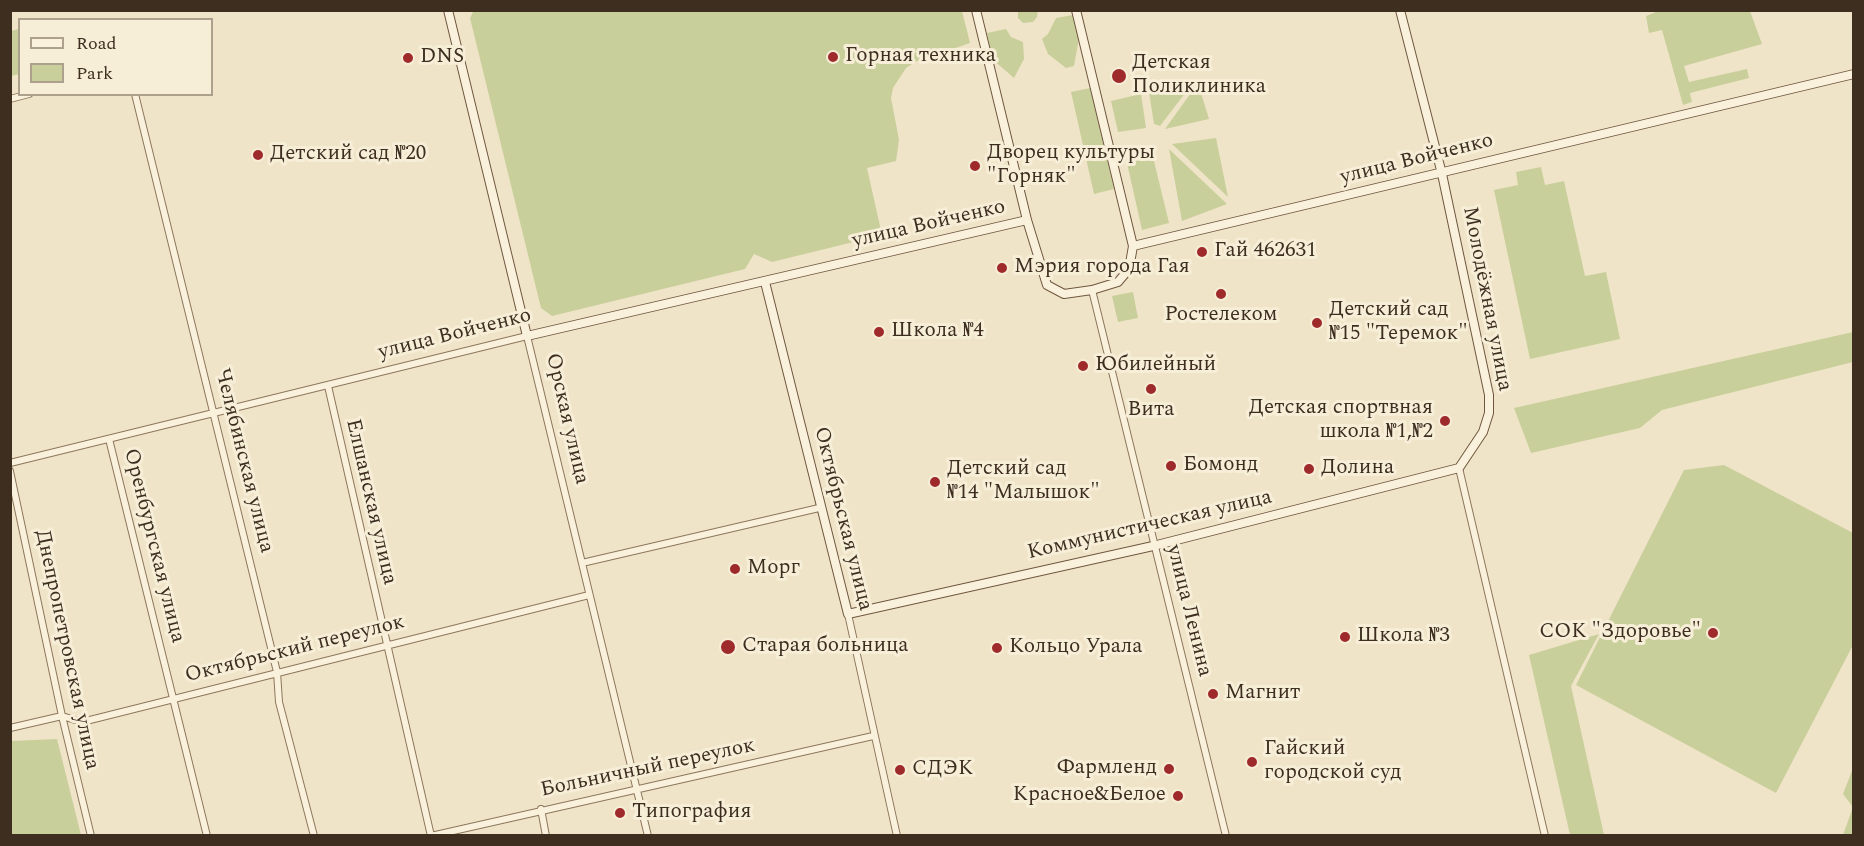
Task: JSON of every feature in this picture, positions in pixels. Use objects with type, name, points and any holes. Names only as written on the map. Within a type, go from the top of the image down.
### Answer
[{"type":"main road","name":"Орская улица","points":[[448,10],[527,336]]},
{"type":"main road","points":[[976,10],[1027,220]]},
{"type":"main road","points":[[1076,10],[1133,246]]},
{"type":"main road","name":"Молодёжная улица","points":[[1400,10],[1442,174],[1490,395],[1489,413],[1482,432],[1459,468]]},
{"type":"main road","name":"улица Войченко","points":[[527,336],[1027,220],[1047,285],[1064,294],[1092,290],[1118,282],[1124,277],[1129,269],[1133,246],[1854,74]]},
{"type":"main road","name":"Октябрьская улица","points":[[765,282],[819,508],[848,614]]},
{"type":"main road","name":"Коммунистическая улица","points":[[848,614],[1153,546],[1459,468]]},
{"type":"street","name":"Челябинская улица","points":[[135,96],[277,672],[279,702],[314,836]]},
{"type":"street","name":"улица Ленина","points":[[1092,290],[1226,836]]},
{"type":"street","name":"улица Войченко","points":[[10,463],[527,336]]},
{"type":"street","name":"Орская улица","points":[[527,336],[648,836]]},
{"type":"street","name":"Елшанская улица","points":[[328,386],[385,645],[431,836]]},
{"type":"street","name":"Оренбургская улица","points":[[109,440],[175,698],[207,836]]},
{"type":"street","points":[[1459,468],[1545,836]]},
{"type":"street","name":"Днепропетровская улица","points":[[10,471],[62,716],[91,836]]},
{"type":"street","points":[[582,563],[819,508]]},
{"type":"street","name":"Октябрьский переулок","points":[[10,728],[62,716],[82,722],[589,595]]},
{"type":"street","name":"Октябрьская улица","points":[[848,614],[873,736],[897,836]]},
{"type":"street","name":"Больничный переулок","points":[[431,836],[541,809],[873,736]]},
{"type":"street","points":[[541,809],[546,836]]},
{"type":"green space","points":[[474,10],[962,11],[970,43],[915,62],[906,68],[893,88],[891,98],[899,140],[896,161],[867,168],[882,235],[772,262],[754,254],[745,269],[552,316],[541,308],[470,18]]},
{"type":"green space","points":[[1018,10],[1038,11],[1037,17],[1033,22],[1023,23],[1018,18]]},
{"type":"green space","points":[[1661,10],[1750,11],[1762,44],[1684,66],[1689,82],[1747,69],[1749,78],[1690,93],[1692,102],[1683,105],[1662,30],[1649,33],[1646,16]]},
{"type":"green space","points":[[1073,15],[1079,38],[1074,66],[1066,68],[1048,54],[1042,39],[1048,34],[1056,18]]},
{"type":"green space","points":[[18,29],[18,74],[11,76],[11,31]]},
{"type":"green space","points":[[1006,29],[1011,37],[1023,42],[1024,59],[1014,78],[992,59],[987,33]]},
{"type":"green space","points":[[1196,79],[1160,126],[1154,124],[1149,92]]},
{"type":"green space","points":[[1198,83],[1209,119],[1165,129]]},
{"type":"green space","points":[[1090,88],[1114,189],[1094,194],[1071,92]]},
{"type":"green space","points":[[1141,94],[1146,128],[1118,132],[1111,101]]},
{"type":"green space","points":[[1216,138],[1228,197],[1172,144]]},
{"type":"green space","points":[[1169,149],[1227,204],[1182,221]]},
{"type":"green space","points":[[1153,157],[1169,223],[1142,230],[1127,163]]},
{"type":"green space","points":[[1541,167],[1545,185],[1564,181],[1585,276],[1606,272],[1620,339],[1530,359],[1494,190],[1518,185],[1516,172]]},
{"type":"green space","points":[[1133,292],[1138,318],[1118,322],[1112,296]]},
{"type":"green space","points":[[1853,332],[1853,362],[1662,410],[1640,428],[1531,453],[1514,408]]},
{"type":"green space","points":[[1724,465],[1853,533],[1853,645],[1776,793],[1576,685],[1684,470]]},
{"type":"green space","points":[[1599,634],[1571,686],[1604,835],[1570,835],[1529,655]]},
{"type":"green space","points":[[57,739],[81,835],[11,835],[11,741]]},
{"type":"green space","points":[[1853,768],[1853,807],[1843,794]]},
{"type":"green space","points":[[1853,807],[1853,835],[1843,835]]},
{"type":"place","name":"Горная техника","points":[[833,57]]},
{"type":"place","name":"DNS","points":[[408,58]]},
{"type":"place","name":"Детская Поликлиника","points":[[1119,76]]},
{"type":"place","name":"Детский сад №20","points":[[258,155]]},
{"type":"place","name":"Дворец культуры \"Горняк\"","points":[[975,166]]},
{"type":"place","name":"Гай 462631","points":[[1202,252]]},
{"type":"place","name":"Мэрия города Гая","points":[[1002,268]]},
{"type":"place","name":"Ростелеком","points":[[1221,294]]},
{"type":"place","name":"Детский сад №15 \"Теремок\"","points":[[1317,323]]},
{"type":"place","name":"Школа №4","points":[[879,332]]},
{"type":"place","name":"Юбилейный","points":[[1083,366]]},
{"type":"place","name":"Вита","points":[[1151,389]]},
{"type":"place","name":"Детская спортвная школа №1,№2","points":[[1445,421]]},
{"type":"place","name":"Бомонд","points":[[1171,466]]},
{"type":"place","name":"Долина","points":[[1309,469]]},
{"type":"place","name":"Детский сад №14 \"Малышок\"","points":[[935,482]]},
{"type":"place","name":"Морг","points":[[735,569]]},
{"type":"place","name":"СОК \"Здоровье\"","points":[[1713,633]]},
{"type":"place","name":"Школа №3","points":[[1345,637]]},
{"type":"place","name":"Старая больница","points":[[728,647]]},
{"type":"place","name":"Кольцо Урала","points":[[997,648]]},
{"type":"place","name":"Магнит","points":[[1213,694]]},
{"type":"place","name":"Гайский городской суд","points":[[1252,762]]},
{"type":"place","name":"Фармленд","points":[[1169,769]]},
{"type":"place","name":"СДЭК","points":[[900,770]]},
{"type":"place","name":"Красное&Белое","points":[[1178,796]]},
{"type":"place","name":"Типография","points":[[620,813]]}]
